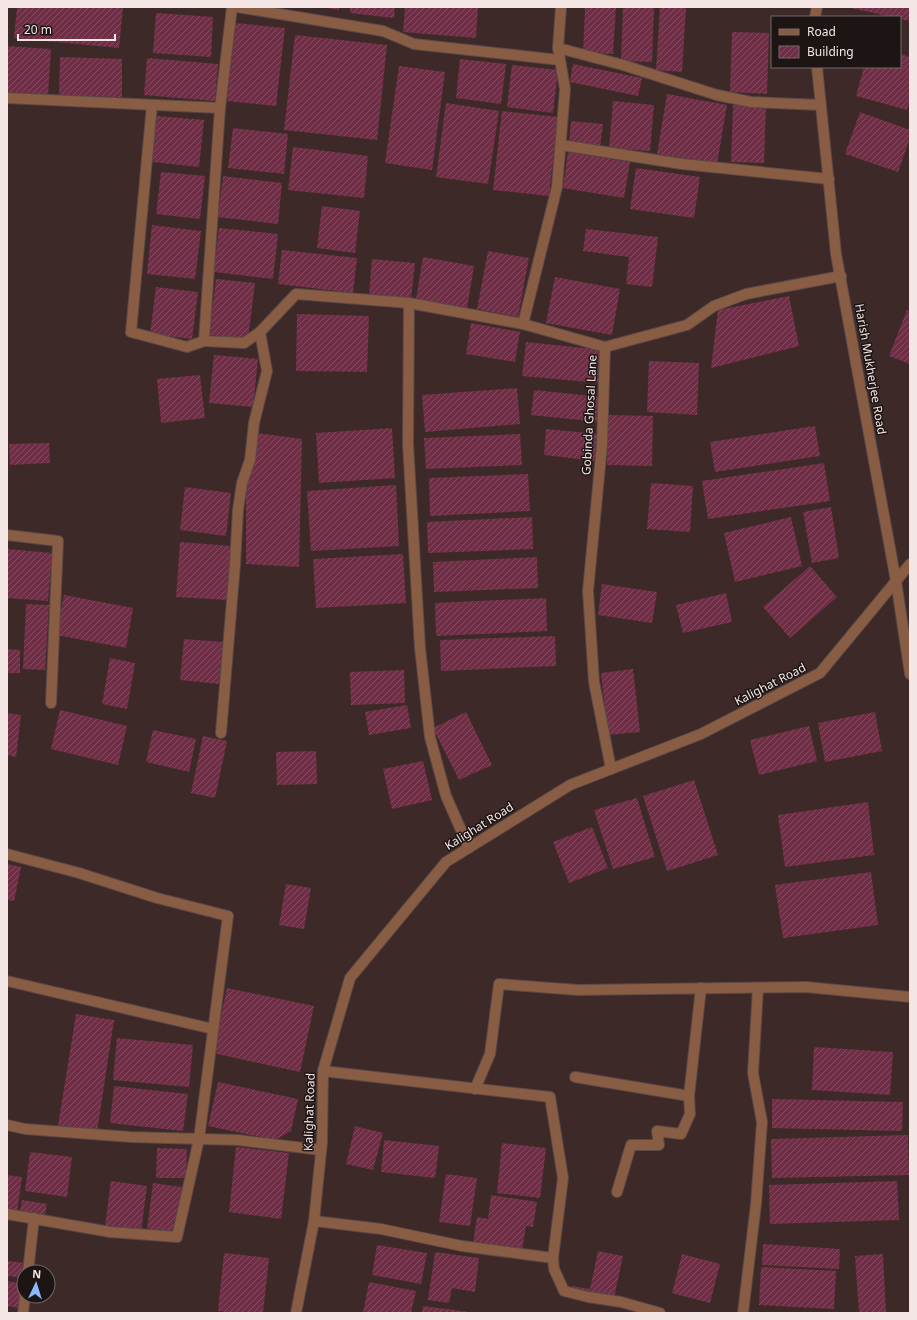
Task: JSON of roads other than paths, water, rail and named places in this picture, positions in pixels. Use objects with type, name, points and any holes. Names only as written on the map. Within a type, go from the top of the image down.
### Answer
[{"type":"street","points":[[204,341],[220,108],[232,7]]},
{"type":"street","points":[[523,324],[557,187],[565,90],[558,48],[561,7]]},
{"type":"street","points":[[244,8],[383,31],[414,44],[560,60]]},
{"type":"street","points":[[558,48],[623,65],[723,96],[751,102],[821,105]]},
{"type":"street","name":"Harish Mukherjee Road","points":[[817,68],[836,254],[896,581],[910,674]]},
{"type":"street","points":[[7,98],[220,108]]},
{"type":"street","points":[[152,104],[131,332],[187,348],[204,341],[244,343],[260,332],[267,371],[254,423],[250,460],[242,483],[238,510],[221,733]]},
{"type":"street","points":[[561,145],[682,164],[829,179]]},
{"type":"street","points":[[605,347],[686,325],[714,306],[746,294],[841,276]]},
{"type":"street","name":"Gobinda Ghosal Lane","points":[[260,332],[296,294],[409,303],[523,324],[605,347],[602,445],[588,591],[594,682],[611,769]]},
{"type":"street","points":[[409,303],[408,444],[420,648],[430,737],[446,796],[469,848]]},
{"type":"street","points":[[7,535],[58,541],[51,703]]},
{"type":"street","name":"Kalighat Road","points":[[296,1313],[314,1221],[321,1150],[323,1071],[350,978],[446,862],[570,785],[701,734],[820,673],[910,564]]},
{"type":"street","points":[[7,854],[79,873],[157,898],[228,916],[199,1139],[177,1237],[110,1232],[7,1214]]},
{"type":"street","points":[[7,981],[213,1028]]},
{"type":"street","points":[[475,1089],[490,1054],[499,984],[578,990],[806,988],[910,997]]},
{"type":"street","points":[[617,1192],[631,1145],[658,1145],[657,1131],[681,1134],[690,1114],[689,1096],[701,988]]},
{"type":"street","points":[[743,1313],[756,1204],[762,1122],[753,1073],[758,988]]},
{"type":"street","points":[[323,1071],[550,1097],[563,1178],[553,1258],[554,1269],[564,1291],[588,1297],[621,1302],[660,1313]]},
{"type":"street","points":[[575,1077],[689,1096]]},
{"type":"street","points":[[7,1125],[25,1129],[131,1137],[238,1140],[321,1150]]},
{"type":"street","points":[[29,1264],[34,1218]]},
{"type":"street","points":[[314,1221],[381,1229],[462,1246],[553,1258]]}]
